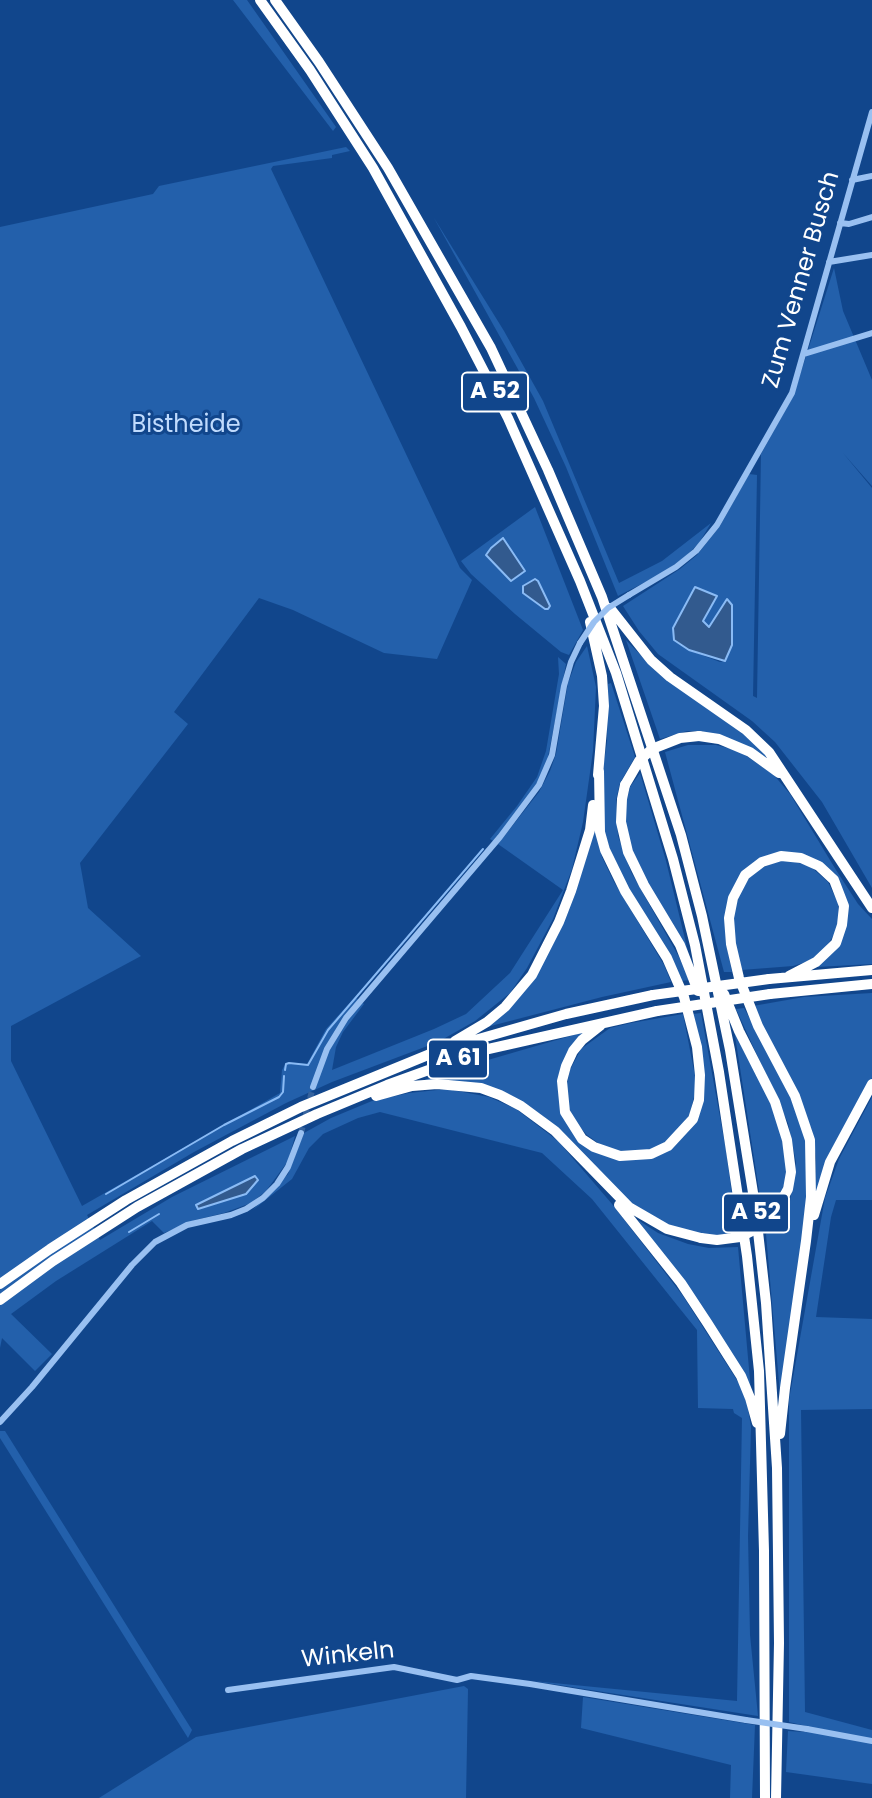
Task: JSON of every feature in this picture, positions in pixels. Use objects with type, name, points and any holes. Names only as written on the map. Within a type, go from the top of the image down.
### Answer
[{"type":"highway","name":"A 52","points":[[260,0],[310,70],[397,209],[508,418],[580,581],[616,673],[673,859],[695,945],[719,1072],[747,1256],[759,1371],[765,1798]]},
{"type":"highway","name":"A 52","points":[[275,0],[388,168],[491,348],[548,470],[602,597],[681,835],[712,961],[730,1050],[755,1205],[766,1303],[777,1468],[779,1643],[776,1798]]},
{"type":"highway","points":[[440,1050],[487,1022],[519,992],[532,975],[559,922],[581,862],[590,830],[599,771],[604,706],[603,676],[580,581]]},
{"type":"highway","points":[[602,597],[651,660],[670,677],[746,730],[769,752],[872,908]]},
{"type":"highway","points":[[708,1018],[680,946],[628,852],[621,822],[625,785],[639,761],[652,749],[680,738],[699,736],[719,739],[750,752],[792,784]]},
{"type":"highway","points":[[599,771],[599,820],[605,850],[625,891],[667,958],[684,998],[697,1047],[699,1100],[693,1119],[668,1146],[651,1154],[620,1156],[594,1147],[582,1139],[565,1111],[562,1081],[566,1066],[582,1040],[606,1021]]},
{"type":"highway","points":[[777,1468],[811,1197],[810,1140],[795,1096],[751,1011],[733,958],[729,930],[733,898],[745,876],[762,862],[781,856],[801,858],[819,866],[834,880],[844,906],[836,943],[816,962],[789,976]]},
{"type":"highway","points":[[317,1114],[412,1086],[437,1084],[481,1088],[522,1106],[555,1131],[629,1207],[647,1219],[667,1229],[701,1238],[717,1240],[740,1237],[760,1227],[775,1213],[788,1189],[791,1172],[783,1121],[740,1031],[712,961]]},
{"type":"highway","name":"A 61","points":[[0,1284],[126,1200],[232,1141],[301,1107],[440,1050],[566,1014],[653,995],[789,976],[872,970]]},
{"type":"highway","name":"A 61","points":[[0,1300],[53,1261],[137,1207],[242,1149],[387,1085],[484,1050],[606,1021],[770,994],[872,984]]},
{"type":"highway","points":[[806,1241],[830,1162],[872,1084]]},
{"type":"highway","points":[[591,1170],[681,1283],[722,1345],[741,1376],[750,1398],[762,1445]]},
{"type":"street","name":"Zum Venner Busch","points":[[313,1087],[327,1049],[346,1018],[500,837],[539,785],[552,755],[570,662],[594,622],[608,608],[676,567],[696,551],[717,525],[758,454],[792,393],[872,112]]},
{"type":"street","points":[[852,180],[872,176]]},
{"type":"street","points":[[840,223],[849,224],[872,217]]},
{"type":"street","points":[[829,262],[872,255]]},
{"type":"street","points":[[804,354],[872,333]]},
{"type":"street","points":[[0,1422],[132,1265],[155,1242],[187,1225],[232,1215],[263,1198],[277,1184],[288,1167],[301,1133]]},
{"type":"street","name":"Winkeln","points":[[228,1690],[394,1667],[457,1679],[471,1676],[872,1741]]},
{"type":"green space","points":[[233,0],[247,0],[336,127],[333,131]]},
{"type":"green space","name":"Bistheide","points":[[346,147],[350,151],[332,155],[332,158],[273,166],[271,169],[460,568],[472,580],[437,659],[384,653],[293,610],[259,598],[174,712],[188,724],[80,863],[88,908],[141,956],[11,1026],[11,1061],[82,1206],[280,1093],[282,1070],[286,1063],[307,1064],[326,1029],[355,997],[364,1004],[343,1032],[336,1047],[332,1070],[466,1014],[510,973],[563,890],[498,844],[539,792],[550,771],[556,754],[568,683],[576,662],[587,646],[596,687],[593,751],[583,822],[572,869],[553,919],[527,968],[510,993],[475,1021],[438,1042],[332,1082],[286,1103],[194,1152],[87,1215],[100,1240],[172,1197],[295,1136],[288,1161],[266,1191],[251,1203],[195,1220],[164,1233],[152,1221],[56,1281],[11,1314],[52,1354],[35,1371],[2,1338],[0,1348],[0,227],[153,194],[159,186]]},
{"type":"green space","points":[[434,218],[504,331],[543,401],[619,583],[662,561],[711,523],[699,543],[663,573],[618,596],[566,467],[534,398]]},
{"type":"green space","points":[[834,268],[843,311],[872,380],[872,486],[843,453],[872,488],[872,888],[822,802],[775,742],[752,721],[658,654],[623,606],[697,555],[720,526],[749,474],[757,475],[753,696],[757,698],[761,454],[794,394]],"holes":[[[695,588],[716,597],[702,621],[709,627],[727,599],[725,661],[720,662],[689,650],[673,628]]]},
{"type":"green space","points":[[535,507],[583,630],[569,655],[561,652],[515,614],[471,574],[461,561]]},
{"type":"green space","points":[[626,640],[659,674],[745,735],[771,760],[746,746],[700,731],[687,731],[660,739]]},
{"type":"green space","points":[[558,657],[566,664],[547,762],[539,780],[495,842],[490,839],[537,777],[546,751],[559,674]]},
{"type":"green space","points":[[611,683],[635,757],[620,783],[616,800],[618,836],[631,872],[689,980],[680,981],[616,870],[604,830],[601,782],[607,742],[608,684]]},
{"type":"green space","points":[[688,745],[716,745],[739,751],[773,774],[790,794],[858,904],[872,919],[872,964],[816,967],[844,925],[836,881],[791,855],[742,875],[726,943],[732,972],[724,972],[665,752]]},
{"type":"green space","points":[[640,773],[666,861],[692,968],[630,851],[623,815],[630,787]]},
{"type":"green space","points":[[594,824],[602,857],[614,882],[664,965],[671,982],[483,1028],[527,987]]},
{"type":"green space","points":[[778,861],[810,866],[828,882],[838,903],[839,918],[835,933],[825,949],[803,963],[741,970],[732,930],[733,914],[742,887],[762,868]]},
{"type":"green space","points":[[872,993],[872,1078],[844,1128],[815,1200],[816,1157],[812,1130],[753,1006],[804,997]]},
{"type":"green space","points":[[744,1008],[784,1081],[806,1134],[809,1191],[780,1394],[766,1234],[784,1213],[790,1201],[796,1162],[788,1123],[736,1009]]},
{"type":"green space","points":[[701,1013],[726,1150],[737,1232],[713,1236],[688,1232],[650,1218],[624,1199],[561,1131],[512,1096],[421,1082],[433,1076],[591,1030],[576,1042],[560,1100],[593,1150],[653,1156],[696,1116],[693,1014]]},
{"type":"green space","points":[[683,1014],[695,1076],[695,1093],[685,1123],[663,1144],[649,1150],[617,1151],[601,1145],[575,1122],[569,1108],[566,1089],[570,1070],[581,1049],[610,1028]]},
{"type":"green space","points":[[734,1029],[776,1115],[787,1162],[780,1196],[763,1216]]},
{"type":"green space","points":[[447,1089],[489,1097],[516,1109],[558,1141],[612,1204],[683,1296],[740,1385],[747,1403],[751,1427],[748,1536],[750,1635],[758,1716],[533,1681],[737,1701],[742,1418],[734,1413],[733,1409],[698,1408],[697,1330],[592,1199],[542,1153],[380,1112],[358,1118],[323,1134],[309,1148],[292,1179],[253,1210],[288,1174],[304,1133],[372,1101]]},
{"type":"green space","points":[[872,1097],[872,1200],[836,1200],[816,1317],[872,1319],[872,1409],[801,1410],[805,1712],[872,1730],[872,1784],[786,1772],[788,1731],[804,1732],[806,1726],[789,1722],[789,1400],[825,1198],[839,1159]]},
{"type":"green space","points":[[638,1220],[658,1233],[688,1244],[709,1248],[738,1247],[751,1391]]},
{"type":"green space","points":[[0,1431],[5,1431],[192,1730],[188,1738],[0,1438]]},
{"type":"green space","points":[[464,1686],[468,1689],[466,1798],[99,1798],[196,1737]]},
{"type":"green space","points":[[583,1697],[755,1725],[752,1798],[730,1798],[731,1765],[581,1728]]},
{"type":"shaded area","points":[[503,538],[525,571],[511,581],[486,555]]},
{"type":"shaded area","points":[[535,579],[550,606],[548,609],[523,593],[523,586]]},
{"type":"shaded area","points":[[695,587],[717,596],[703,621],[709,627],[727,599],[732,605],[732,645],[725,661],[689,650],[674,640],[673,628]]},
{"type":"shaded area","points":[[255,1176],[258,1180],[246,1194],[198,1209],[196,1205]]},
{"type":"waterway","points":[[285,1070],[286,1064],[289,1063],[308,1065],[328,1030],[483,849]]},
{"type":"waterway","points":[[106,1194],[224,1125],[279,1097],[283,1092],[284,1076]]},
{"type":"waterway","points":[[129,1232],[159,1214]]},
{"type":"tunnel","points":[[301,1133],[313,1087]]}]
